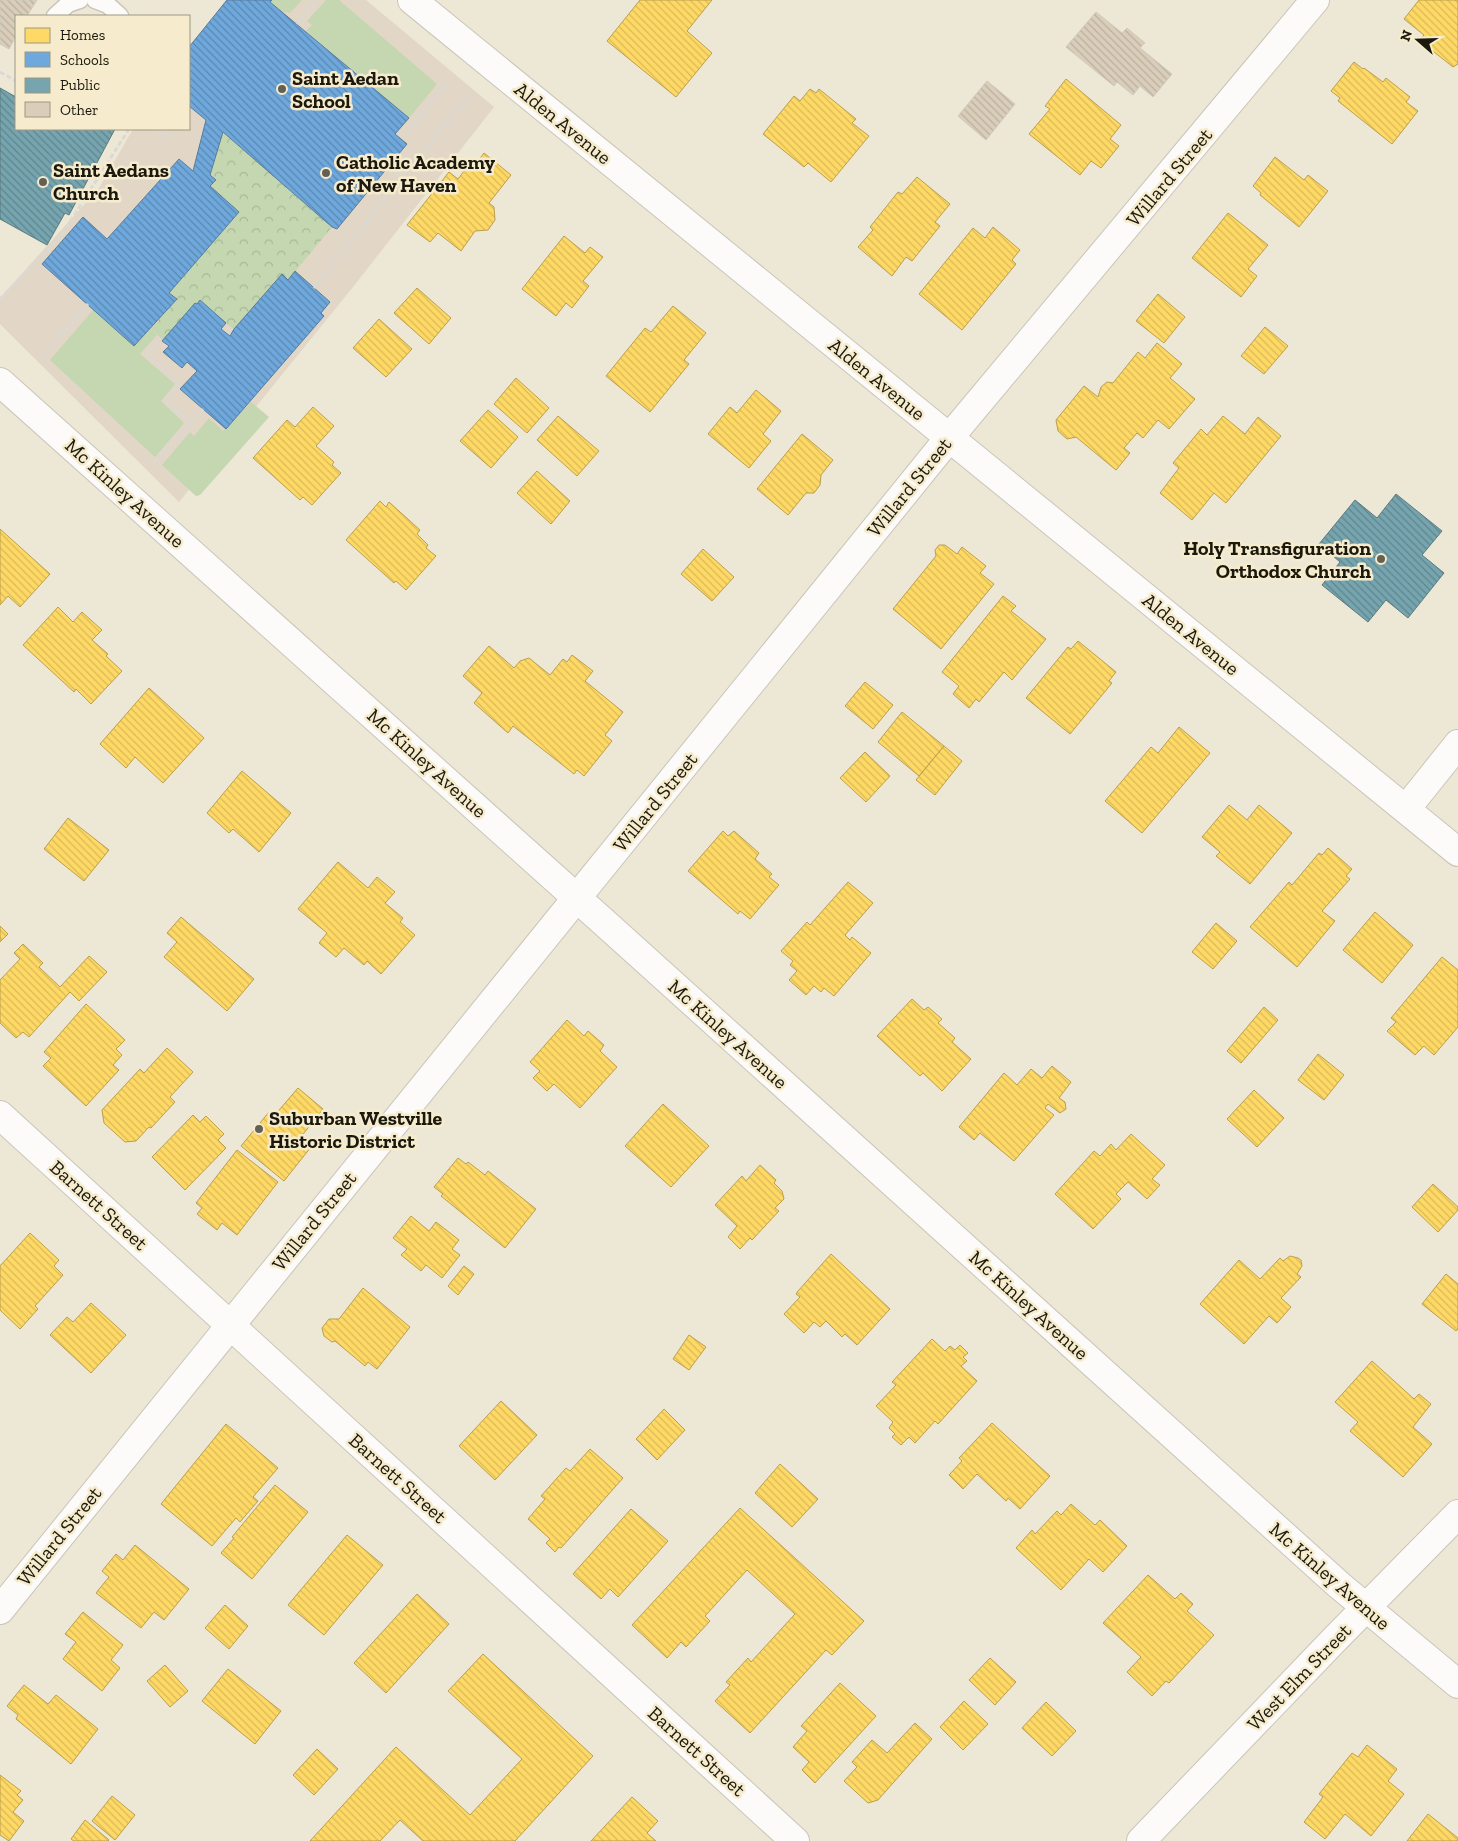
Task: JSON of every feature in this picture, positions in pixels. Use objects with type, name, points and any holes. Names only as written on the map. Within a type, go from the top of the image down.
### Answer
[{"type":"street","name":"Alden Avenue","points":[[412,0],[1458,852]]},
{"type":"street","name":"Willard Street","points":[[0,1610],[950,438],[1315,0]]},
{"type":"street","name":"Mc Kinley Avenue","points":[[0,382],[577,898],[1365,1608],[1458,1684]]},
{"type":"street","points":[[1406,809],[1458,744]]},
{"type":"street","name":"Barnett Street","points":[[0,1115],[795,1841]]},
{"type":"street","name":"West Elm Street","points":[[1141,1841],[1458,1514]]},
{"type":"lane","points":[[95,0],[108,4],[119,15]]},
{"type":"lane","points":[[56,15],[73,1]]},
{"type":"path","points":[[297,24],[317,0]]},
{"type":"path","points":[[0,72],[15,80]]},
{"type":"path","points":[[407,133],[448,80]]},
{"type":"path","points":[[314,288],[408,169],[468,97]]},
{"type":"path","points":[[0,299],[59,239],[128,130]]},
{"type":"path","points":[[157,130],[168,138]]},
{"type":"path","points":[[396,158],[408,169]]},
{"type":"path","points":[[41,358],[88,304]]},
{"type":"path","points":[[158,341],[147,354],[180,384],[166,402],[190,423]]},
{"type":"path","points":[[154,462],[203,409]]},
{"type":"shaded area","points":[[226,0],[366,0],[494,107],[353,287],[179,502],[0,324],[0,298],[99,188],[132,130],[190,130],[190,46]]},
{"type":"green space","points":[[272,0],[302,0],[290,13],[283,12],[270,2]]},
{"type":"green space","points":[[326,0],[339,0],[437,84],[409,118],[306,31],[312,25],[307,21]]},
{"type":"green space","points":[[223,132],[332,227],[288,280],[282,274],[234,329],[195,303],[163,340],[151,329],[177,299],[169,293],[239,212],[210,186],[210,175]]},
{"type":"green space","points":[[94,309],[134,346],[151,329],[157,335],[140,354],[175,384],[161,401],[184,423],[155,457],[50,360]]},
{"type":"green space","points":[[251,402],[269,417],[200,495],[196,496],[162,465],[190,432],[194,436],[209,418],[223,431]]},
{"type":"building: Homes","points":[[640,0],[712,0],[687,31],[712,53],[676,97],[607,41]]},
{"type":"building: Homes","points":[[1419,0],[1458,0],[1458,64],[1453,67],[1419,40],[1424,35],[1404,19]]},
{"type":"building: Homes","points":[[1354,62],[1383,82],[1386,78],[1410,97],[1406,102],[1418,111],[1392,144],[1338,101],[1340,98],[1331,91]]},
{"type":"building: Homes","points":[[1066,79],[1121,125],[1110,139],[1119,146],[1101,168],[1091,161],[1080,175],[1029,134],[1050,109],[1045,106]]},
{"type":"building: Homes","points":[[810,89],[816,93],[819,89],[856,119],[852,123],[869,136],[831,182],[808,163],[804,167],[763,134],[794,96],[800,101]]},
{"type":"building: Homes","points":[[484,153],[511,175],[489,203],[494,207],[495,220],[488,230],[475,231],[461,251],[438,233],[430,242],[407,225],[449,172],[458,179],[471,162],[475,165]]},
{"type":"building: Homes","points":[[1275,157],[1304,180],[1308,175],[1328,191],[1299,227],[1260,195],[1261,193],[1253,186]]},
{"type":"building: Homes","points":[[917,177],[950,204],[935,222],[940,226],[912,261],[906,257],[892,276],[858,247],[873,230],[870,227],[898,192],[902,194]]},
{"type":"building: Homes","points":[[1228,213],[1268,245],[1248,269],[1257,276],[1241,297],[1192,258]]},
{"type":"building: Homes","points":[[993,227],[1020,250],[1012,260],[1016,264],[962,330],[919,294],[973,228],[985,238]]},
{"type":"building: Homes","points":[[564,236],[585,253],[590,247],[603,257],[583,281],[589,286],[572,308],[566,303],[556,316],[522,289]]},
{"type":"building: Homes","points":[[417,288],[451,318],[429,344],[394,313]]},
{"type":"building: Homes","points":[[1158,294],[1185,317],[1164,343],[1136,321]]},
{"type":"building: Homes","points":[[673,306],[706,333],[684,360],[689,364],[650,412],[606,376],[645,328],[651,332]]},
{"type":"building: Homes","points":[[379,319],[412,349],[386,377],[353,348]]},
{"type":"building: Homes","points":[[1265,327],[1288,346],[1264,374],[1241,356]]},
{"type":"building: Homes","points":[[1157,343],[1182,364],[1170,378],[1195,399],[1169,429],[1158,420],[1143,438],[1137,433],[1124,448],[1130,453],[1116,470],[1076,437],[1067,439],[1058,431],[1056,420],[1084,386],[1098,397],[1101,387],[1107,382],[1113,383],[1138,352],[1145,358]]},
{"type":"building: Homes","points":[[516,378],[549,408],[527,433],[494,404]]},
{"type":"building: Homes","points":[[756,390],[781,411],[763,434],[771,441],[749,468],[708,434],[730,407],[737,413]]},
{"type":"building: Homes","points":[[313,407],[334,426],[316,446],[334,462],[332,465],[341,473],[312,505],[303,497],[300,500],[253,458],[287,420],[295,427]]},
{"type":"building: Homes","points":[[488,410],[518,437],[491,468],[460,441]]},
{"type":"building: Homes","points":[[558,416],[599,451],[577,476],[537,440]]},
{"type":"building: Homes","points":[[1223,416],[1245,434],[1258,417],[1281,436],[1226,503],[1214,493],[1192,520],[1160,493],[1179,468],[1173,463],[1201,429],[1207,435]]},
{"type":"building: Homes","points":[[802,434],[833,460],[821,475],[820,485],[814,493],[806,493],[788,515],[757,489]]},
{"type":"building: Homes","points":[[537,471],[570,501],[551,524],[517,493]]},
{"type":"building: Homes","points":[[380,501],[386,507],[389,502],[420,530],[417,534],[428,545],[426,548],[436,556],[406,590],[396,581],[394,583],[346,540]]},
{"type":"building: Homes","points":[[0,529],[50,574],[20,607],[8,596],[0,605]]},
{"type":"building: Homes","points":[[939,545],[945,545],[957,554],[962,547],[986,566],[980,573],[994,584],[941,649],[893,609],[936,556],[935,550]]},
{"type":"building: Homes","points":[[703,549],[734,577],[712,601],[681,574]]},
{"type":"building: Homes","points":[[1003,596],[1016,606],[1011,611],[1046,639],[1012,680],[1004,672],[979,702],[976,699],[969,708],[953,694],[959,686],[942,672]]},
{"type":"building: Homes","points":[[58,607],[73,622],[82,612],[102,630],[92,640],[108,654],[106,656],[122,671],[91,704],[76,689],[74,692],[23,645]]},
{"type":"building: Homes","points":[[1078,641],[1116,672],[1109,681],[1112,683],[1070,734],[1026,698],[1068,647],[1071,649]]},
{"type":"building: Homes","points":[[489,646],[514,668],[520,661],[529,658],[550,675],[563,659],[567,662],[572,655],[593,671],[585,681],[623,712],[605,735],[612,741],[584,776],[577,770],[574,774],[513,726],[508,733],[474,703],[482,693],[463,676]]},
{"type":"building: Homes","points":[[865,682],[893,705],[873,729],[845,706]]},
{"type":"building: Homes","points":[[149,688],[204,738],[163,783],[135,757],[126,768],[100,744]]},
{"type":"building: Homes","points":[[902,712],[944,746],[919,776],[878,742]]},
{"type":"building: Homes","points":[[1179,727],[1210,753],[1142,833],[1105,801],[1151,747],[1158,753]]},
{"type":"building: Homes","points":[[944,746],[962,761],[935,795],[916,780]]},
{"type":"building: Homes","points":[[865,752],[890,776],[866,802],[840,778]]},
{"type":"building: Homes","points":[[242,771],[291,813],[259,852],[233,829],[229,833],[207,813]]},
{"type":"building: Homes","points":[[1229,805],[1247,820],[1259,805],[1292,833],[1250,884],[1216,856],[1220,852],[1202,837]]},
{"type":"building: Homes","points":[[68,818],[109,850],[84,881],[44,849]]},
{"type":"building: Homes","points":[[723,831],[728,836],[734,831],[759,853],[755,859],[772,874],[769,877],[779,885],[750,919],[740,911],[738,914],[688,871]]},
{"type":"building: Homes","points":[[1328,848],[1352,869],[1346,876],[1350,879],[1322,911],[1335,921],[1297,967],[1250,927],[1289,882],[1292,885],[1319,853],[1322,855]]},
{"type":"building: Homes","points":[[338,862],[368,888],[377,877],[395,892],[385,903],[403,918],[400,922],[415,935],[381,974],[367,961],[364,965],[344,948],[336,957],[319,943],[327,933],[298,909]]},
{"type":"building: Homes","points":[[848,882],[873,903],[845,935],[850,940],[852,937],[871,953],[834,996],[824,988],[821,992],[814,986],[806,995],[789,980],[797,971],[790,965],[793,961],[781,951],[807,922],[810,925]]},
{"type":"building: Homes","points":[[1375,912],[1413,945],[1382,983],[1343,950]]},
{"type":"building: Homes","points":[[181,917],[254,979],[227,1011],[164,957],[177,942],[167,933]]},
{"type":"building: Homes","points":[[1216,923],[1237,941],[1213,969],[1192,952]]},
{"type":"building: Homes","points":[[0,926],[8,934],[0,942]]},
{"type":"building: Homes","points":[[23,944],[43,963],[39,967],[60,987],[89,956],[107,972],[79,1001],[70,992],[29,1037],[23,1032],[16,1038],[0,1023],[0,980],[20,959],[14,953]]},
{"type":"building: Homes","points":[[1442,957],[1458,970],[1458,1027],[1434,1055],[1424,1046],[1415,1055],[1387,1031],[1396,1022],[1391,1018]]},
{"type":"building: Homes","points":[[912,999],[924,1010],[928,1007],[942,1019],[938,1023],[955,1038],[952,1042],[971,1059],[942,1091],[923,1073],[920,1076],[877,1036]]},
{"type":"building: Homes","points":[[86,1004],[125,1040],[116,1049],[122,1055],[113,1065],[119,1070],[86,1106],[43,1066],[51,1058],[44,1052]]},
{"type":"building: Homes","points":[[1264,1007],[1278,1020],[1241,1063],[1227,1051]]},
{"type":"building: Homes","points":[[567,1020],[584,1036],[588,1031],[604,1045],[600,1051],[617,1067],[580,1108],[554,1084],[547,1091],[533,1078],[540,1071],[530,1062]]},
{"type":"building: Homes","points":[[167,1048],[193,1072],[170,1097],[175,1102],[151,1128],[149,1127],[136,1141],[125,1142],[104,1123],[102,1110],[140,1069],[144,1073]]},
{"type":"building: Homes","points":[[1318,1054],[1344,1075],[1324,1100],[1298,1080]]},
{"type":"building: Homes","points":[[1052,1066],[1071,1082],[1059,1098],[1065,1102],[1066,1109],[1060,1113],[1048,1104],[1045,1108],[1054,1115],[1014,1161],[980,1133],[974,1140],[959,1127],[1004,1073],[1017,1085],[1031,1069],[1042,1078]]},
{"type":"building: Homes","points":[[298,1088],[323,1109],[300,1138],[311,1147],[284,1181],[241,1146],[269,1112],[274,1116]]},
{"type":"building: Homes","points":[[1254,1090],[1284,1118],[1257,1147],[1227,1119]]},
{"type":"building: Homes","points":[[663,1104],[709,1146],[671,1187],[625,1146]]},
{"type":"building: Homes","points":[[193,1115],[200,1122],[206,1116],[224,1134],[218,1140],[226,1148],[185,1190],[152,1157]]},
{"type":"building: Homes","points":[[1131,1134],[1165,1165],[1152,1179],[1160,1185],[1147,1199],[1128,1182],[1116,1194],[1121,1199],[1093,1229],[1055,1194],[1094,1151],[1100,1156],[1111,1144],[1116,1150]]},
{"type":"building: Homes","points":[[237,1150],[278,1182],[237,1235],[222,1223],[217,1230],[197,1214],[202,1208],[196,1203]]},
{"type":"building: Homes","points":[[458,1158],[466,1164],[468,1162],[485,1175],[488,1171],[536,1209],[505,1248],[441,1196],[443,1194],[434,1187]]},
{"type":"building: Homes","points":[[760,1165],[776,1180],[774,1183],[782,1191],[784,1199],[775,1208],[779,1211],[752,1240],[750,1238],[740,1249],[728,1237],[737,1226],[715,1205],[742,1176],[746,1181]]},
{"type":"building: Homes","points":[[1433,1184],[1458,1207],[1458,1210],[1438,1232],[1412,1207]]},
{"type":"building: Homes","points":[[411,1216],[429,1231],[436,1222],[459,1240],[452,1249],[460,1255],[442,1278],[426,1265],[421,1271],[401,1255],[407,1249],[393,1238]]},
{"type":"building: Homes","points":[[30,1233],[59,1260],[54,1266],[63,1275],[35,1306],[38,1309],[20,1329],[0,1310],[0,1266]]},
{"type":"building: Homes","points":[[831,1254],[890,1309],[857,1345],[845,1334],[842,1337],[826,1321],[820,1327],[814,1322],[804,1333],[784,1314],[800,1297],[796,1294],[798,1291]]},
{"type":"building: Homes","points":[[1290,1256],[1301,1260],[1302,1266],[1297,1274],[1301,1277],[1281,1298],[1291,1307],[1277,1323],[1269,1316],[1244,1344],[1200,1304],[1239,1260],[1260,1279],[1280,1258],[1283,1261]]},
{"type":"building: Homes","points":[[464,1266],[474,1274],[458,1295],[448,1286]]},
{"type":"building: Homes","points":[[1446,1274],[1458,1284],[1458,1329],[1456,1331],[1422,1304]]},
{"type":"building: Homes","points":[[363,1288],[410,1327],[377,1369],[368,1362],[365,1366],[335,1341],[332,1342],[324,1336],[322,1328],[329,1319],[339,1319]]},
{"type":"building: Homes","points":[[91,1303],[126,1335],[91,1373],[50,1335],[67,1317],[73,1322]]},
{"type":"building: Homes","points":[[689,1335],[706,1347],[689,1370],[673,1359]]},
{"type":"building: Homes","points":[[932,1339],[945,1351],[950,1346],[955,1350],[960,1345],[968,1353],[963,1357],[967,1361],[961,1366],[977,1381],[938,1424],[935,1421],[915,1443],[909,1437],[901,1445],[892,1437],[895,1434],[889,1428],[893,1422],[876,1406],[896,1385],[892,1382]]},
{"type":"building: Homes","points":[[1372,1361],[1414,1399],[1419,1394],[1431,1404],[1413,1427],[1432,1444],[1403,1477],[1350,1431],[1358,1422],[1335,1402]]},
{"type":"building: Homes","points":[[501,1401],[537,1435],[495,1480],[459,1446]]},
{"type":"building: Homes","points":[[664,1409],[685,1430],[657,1460],[636,1439]]},
{"type":"building: Homes","points":[[992,1423],[1050,1476],[1020,1509],[1008,1498],[1006,1501],[977,1474],[963,1489],[949,1475],[962,1461],[959,1458]]},
{"type":"building: Homes","points":[[226,1424],[278,1468],[253,1497],[258,1501],[240,1522],[236,1518],[212,1546],[161,1504]]},
{"type":"building: Homes","points":[[590,1449],[623,1478],[561,1548],[559,1547],[555,1552],[546,1543],[550,1539],[528,1519],[545,1499],[541,1496],[566,1468],[570,1471]]},
{"type":"building: Homes","points":[[780,1464],[818,1499],[792,1527],[755,1493]]},
{"type":"building: Homes","points":[[275,1485],[308,1512],[252,1579],[221,1553]]},
{"type":"building: Homes","points":[[1071,1504],[1095,1525],[1100,1520],[1127,1546],[1103,1572],[1089,1559],[1061,1590],[1016,1548],[1032,1530],[1035,1534],[1057,1511],[1061,1515]]},
{"type":"building: Homes","points":[[740,1508],[864,1621],[832,1655],[826,1650],[750,1733],[715,1701],[730,1685],[726,1682],[748,1658],[751,1662],[795,1614],[747,1570],[705,1616],[710,1621],[686,1647],[681,1642],[667,1658],[632,1625]]},
{"type":"building: Homes","points":[[631,1509],[668,1541],[618,1597],[610,1589],[601,1599],[573,1574]]},
{"type":"building: Homes","points":[[347,1535],[383,1565],[324,1635],[288,1605]]},
{"type":"building: Homes","points":[[135,1545],[189,1589],[164,1620],[154,1612],[141,1628],[96,1593],[109,1577],[102,1571],[116,1554],[123,1560]]},
{"type":"building: Homes","points":[[1148,1575],[1175,1599],[1181,1593],[1193,1604],[1187,1611],[1214,1635],[1169,1683],[1166,1681],[1152,1696],[1127,1672],[1141,1657],[1103,1623]]},
{"type":"building: Homes","points":[[417,1594],[449,1624],[386,1693],[354,1663]]},
{"type":"building: Homes","points":[[225,1605],[248,1626],[229,1649],[205,1628]]},
{"type":"building: Homes","points":[[83,1612],[123,1645],[111,1660],[120,1668],[102,1691],[63,1659],[76,1642],[65,1634]]},
{"type":"building: Homes","points":[[483,1654],[593,1756],[515,1841],[423,1841],[400,1820],[380,1841],[310,1841],[396,1747],[470,1815],[522,1759],[448,1691]]},
{"type":"building: Homes","points":[[990,1658],[1016,1682],[995,1705],[969,1680]]},
{"type":"building: Homes","points":[[165,1665],[188,1691],[170,1707],[147,1681]]},
{"type":"building: Homes","points":[[228,1669],[281,1711],[255,1744],[202,1701]]},
{"type":"building: Homes","points":[[840,1683],[876,1716],[815,1783],[802,1770],[809,1762],[793,1747],[807,1731],[801,1726]]},
{"type":"building: Homes","points":[[24,1685],[48,1704],[56,1695],[98,1729],[71,1764],[16,1719],[18,1715],[7,1706]]},
{"type":"building: Homes","points":[[964,1701],[988,1724],[963,1750],[940,1727]]},
{"type":"building: Homes","points":[[1046,1702],[1076,1731],[1052,1756],[1022,1728]]},
{"type":"building: Homes","points":[[915,1723],[932,1739],[878,1800],[868,1803],[844,1781],[857,1767],[852,1762],[872,1740],[887,1753]]},
{"type":"building: Homes","points":[[1367,1745],[1397,1769],[1388,1781],[1404,1794],[1371,1836],[1345,1814],[1325,1839],[1304,1822],[1323,1797],[1319,1794],[1352,1753],[1358,1757]]},
{"type":"building: Homes","points":[[317,1749],[338,1769],[314,1795],[293,1775]]},
{"type":"building: Homes","points":[[0,1775],[21,1791],[17,1795],[23,1800],[13,1812],[24,1821],[9,1841],[0,1835]]},
{"type":"building: Homes","points":[[112,1796],[135,1815],[115,1840],[92,1821]]},
{"type":"building: Homes","points":[[632,1797],[658,1821],[647,1833],[656,1841],[591,1841]]},
{"type":"building: Homes","points":[[1428,1814],[1458,1838],[1458,1841],[1407,1841]]},
{"type":"building: Homes","points":[[85,1820],[109,1840],[74,1841],[71,1839]]},
{"type":"building: Schools","name":"Catholic Academy of New Haven","points":[[227,0],[272,0],[270,2],[409,118],[395,134],[407,144],[337,229],[332,227],[223,132],[210,175],[216,180],[210,186],[239,212],[169,293],[177,299],[134,346],[42,264],[83,217],[107,239],[179,159],[193,171],[206,120],[190,107],[190,46]]},
{"type":"building: Schools","points":[[295,271],[330,302],[321,313],[324,316],[226,429],[180,389],[197,371],[187,362],[182,368],[163,352],[169,346],[162,341],[195,303],[197,304],[200,300],[226,323],[221,329],[230,336],[282,274],[288,280]]},
{"type":"building: Public","name":"Saint Aedans Church","points":[[0,88],[15,96],[15,130],[114,130],[69,215],[65,213],[47,245],[0,219]]},
{"type":"building: Public","name":"Holy Transfiguration Orthodox Church","points":[[1396,494],[1442,531],[1422,555],[1444,573],[1408,618],[1386,600],[1368,622],[1322,585],[1340,562],[1319,544],[1355,500],[1377,518]]},
{"type":"building: Other","points":[[0,0],[37,0],[28,15],[15,15],[15,38],[9,49],[0,44]]},
{"type":"building: Other","points":[[1096,12],[1122,33],[1127,28],[1145,43],[1140,48],[1172,74],[1153,97],[1140,86],[1133,95],[1117,82],[1114,86],[1066,47]]},
{"type":"building: Other","points":[[987,81],[1015,104],[986,140],[958,116]]},
{"type":"place","name":"Saint Aedan School","points":[[282,89]]},
{"type":"place","name":"Catholic Academy of New Haven","points":[[326,173]]},
{"type":"place","name":"Saint Aedans Church","points":[[43,182]]},
{"type":"place","name":"Holy Transfiguration Orthodox Church","points":[[1381,559]]},
{"type":"place","name":"Suburban Westville Historic District","points":[[259,1129]]}]
